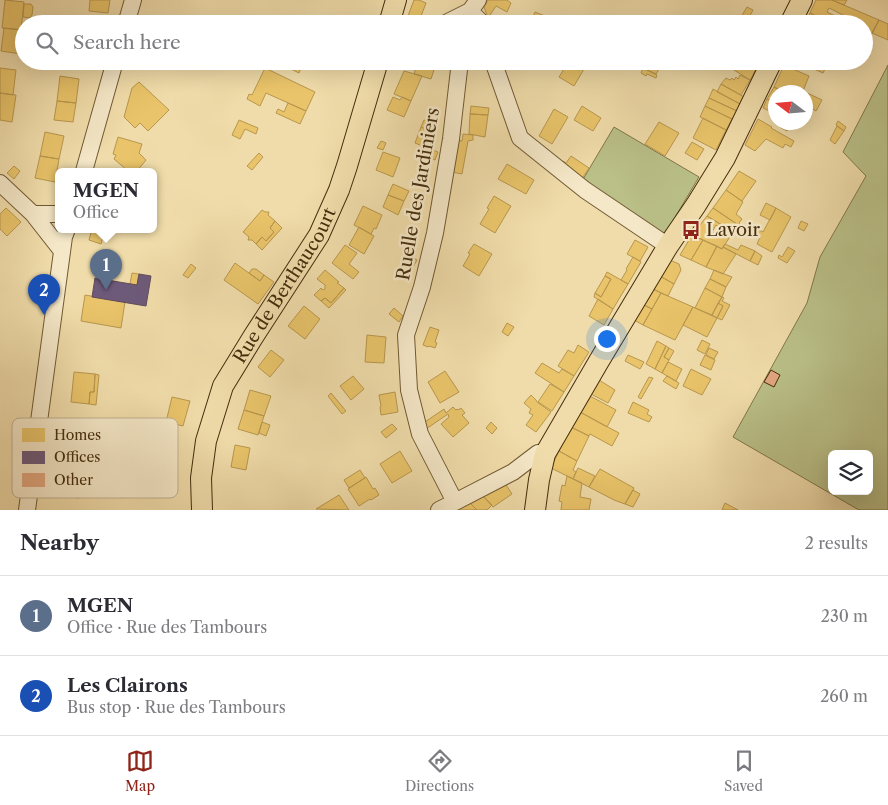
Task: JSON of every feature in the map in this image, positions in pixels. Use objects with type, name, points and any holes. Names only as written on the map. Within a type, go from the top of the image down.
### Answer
[{"type":"main road","points":[[392,15],[396,0]]},
{"type":"main road","points":[[794,15],[802,0]]},
{"type":"main road","name":"Rue de Berthaucourt","points":[[202,510],[201,478],[206,441],[223,386],[319,235],[339,190],[375,70]]},
{"type":"main road","points":[[535,510],[545,454],[668,246],[725,158],[768,70]]},
{"type":"street","points":[[129,15],[133,0]]},
{"type":"street","points":[[85,168],[113,70]]},
{"type":"street","name":"Ruelle des Jardiniers","points":[[456,502],[420,434],[409,390],[406,335],[422,287],[435,233],[451,139],[459,70]]},
{"type":"street","points":[[496,70],[520,138],[585,190],[668,246]]},
{"type":"street","points":[[0,183],[33,214],[62,252]]},
{"type":"street","points":[[33,214],[55,214]]},
{"type":"street","points":[[39,418],[66,233]]},
{"type":"street","points":[[439,510],[513,472],[538,453],[545,454]]},
{"type":"green space","points":[[888,65],[888,510],[859,510],[833,495],[873,495],[873,450],[828,450],[828,492],[733,437],[807,303],[820,257],[866,176],[843,152]]},
{"type":"green space","points":[[614,127],[699,177],[665,234],[582,181]]},
{"type":"building: Homes","points":[[5,0],[24,2],[23,15],[15,15],[15,29],[2,28]]},
{"type":"building: Homes","points":[[90,0],[110,0],[108,13],[89,11]]},
{"type":"building: Homes","points":[[414,0],[426,3],[421,15],[408,15]]},
{"type":"building: Homes","points":[[488,0],[507,0],[511,3],[507,12],[496,6],[490,15],[487,15],[484,7]]},
{"type":"building: Homes","points":[[816,0],[832,0],[867,15],[843,15],[829,8],[827,12],[833,15],[814,15],[810,13]]},
{"type":"building: Homes","points":[[832,0],[847,0],[844,5]]},
{"type":"building: Homes","points":[[24,4],[31,4],[33,7],[32,15],[23,15]]},
{"type":"building: Homes","points":[[747,7],[753,10],[750,15],[742,15]]},
{"type":"building: Homes","points":[[873,17],[879,20],[873,32]]},
{"type":"building: Homes","points":[[879,20],[888,24],[888,40],[873,33]]},
{"type":"building: Homes","points":[[4,28],[15,29],[15,53],[1,51]]},
{"type":"building: Homes","points":[[0,68],[16,70],[13,95],[0,93]]},
{"type":"building: Homes","points":[[264,70],[269,70],[315,92],[306,111],[266,93],[260,106],[247,99],[249,94],[252,95]]},
{"type":"building: Homes","points":[[415,70],[434,70],[431,79],[414,74]]},
{"type":"building: Homes","points":[[563,70],[583,70],[574,86],[559,77]]},
{"type":"building: Homes","points":[[642,70],[647,70],[657,75],[656,78],[641,73]]},
{"type":"building: Homes","points":[[647,70],[658,70],[656,74]]},
{"type":"building: Homes","points":[[734,70],[755,70],[750,80]]},
{"type":"building: Homes","points":[[782,70],[795,70],[809,76],[805,85],[775,85]]},
{"type":"building: Homes","points":[[404,71],[422,76],[411,101],[394,94]]},
{"type":"building: Homes","points":[[740,75],[750,80],[741,95],[721,84],[726,78],[734,80],[736,77],[738,79]]},
{"type":"building: Homes","points":[[60,76],[79,79],[76,103],[57,101]]},
{"type":"building: Homes","points":[[139,82],[169,110],[148,131],[140,123],[135,128],[124,117],[132,88]]},
{"type":"building: Homes","points":[[721,84],[744,97],[740,104],[717,92]]},
{"type":"building: Homes","points":[[713,89],[740,104],[737,111],[709,98]]},
{"type":"building: Homes","points":[[0,93],[16,95],[12,122],[0,120]]},
{"type":"building: Homes","points":[[813,96],[822,100],[816,111],[813,109]]},
{"type":"building: Homes","points":[[393,97],[400,100],[402,97],[411,101],[404,117],[387,110]]},
{"type":"building: Homes","points":[[709,98],[737,111],[732,119],[705,106]]},
{"type":"building: Homes","points":[[767,99],[768,99],[768,110],[763,108]]},
{"type":"building: Homes","points":[[57,101],[76,103],[73,122],[54,120]]},
{"type":"building: Homes","points":[[288,103],[306,111],[300,124],[276,113],[278,109],[284,112]]},
{"type":"building: Homes","points":[[471,106],[489,108],[488,115],[470,114]]},
{"type":"building: Homes","points":[[582,106],[601,118],[593,131],[574,120]]},
{"type":"building: Homes","points":[[705,106],[732,119],[726,130],[700,117]]},
{"type":"building: Homes","points":[[554,109],[568,117],[552,144],[539,136]]},
{"type":"building: Homes","points":[[470,114],[488,115],[485,137],[469,134]]},
{"type":"building: Homes","points":[[703,118],[726,130],[716,150],[693,138]]},
{"type":"building: Homes","points":[[758,119],[768,125],[768,130],[775,130],[794,141],[791,147],[785,144],[783,148],[766,139],[755,151],[745,145]]},
{"type":"building: Homes","points":[[239,120],[258,128],[256,134],[245,129],[240,139],[232,135]]},
{"type":"building: Homes","points":[[424,120],[436,125],[433,132],[421,127]]},
{"type":"building: Homes","points":[[838,121],[846,127],[844,131],[836,125]]},
{"type":"building: Homes","points":[[659,122],[679,133],[665,156],[645,144]]},
{"type":"building: Homes","points":[[837,126],[844,131],[835,144],[830,140]]},
{"type":"building: Homes","points":[[421,127],[436,133],[430,149],[415,143]]},
{"type":"building: Homes","points":[[45,132],[64,136],[59,159],[40,156]]},
{"type":"building: Homes","points":[[463,134],[473,135],[473,140],[468,141],[462,174],[452,172],[457,140],[462,141]]},
{"type":"building: Homes","points":[[118,137],[142,144],[139,153],[146,160],[139,168],[124,168],[114,159],[116,155],[113,154]]},
{"type":"building: Homes","points":[[381,141],[386,143],[383,150],[377,148]]},
{"type":"building: Homes","points":[[692,142],[704,149],[697,160],[685,153]]},
{"type":"building: Homes","points":[[423,146],[438,152],[435,160],[420,154]]},
{"type":"building: Homes","points":[[383,152],[400,158],[393,177],[376,170]]},
{"type":"building: Homes","points":[[259,153],[263,157],[252,170],[247,166]]},
{"type":"building: Homes","points":[[40,156],[59,159],[57,168],[55,168],[55,182],[35,178]]},
{"type":"building: Homes","points":[[571,156],[589,168],[581,180],[560,165],[563,161],[566,163]]},
{"type":"building: Homes","points":[[507,164],[534,180],[526,194],[498,179]]},
{"type":"building: Homes","points":[[14,166],[20,171],[14,179],[7,173]]},
{"type":"building: Homes","points":[[739,171],[756,181],[742,201],[726,190]]},
{"type":"building: Homes","points":[[393,184],[409,191],[404,201],[388,195]]},
{"type":"building: Homes","points":[[726,190],[743,202],[736,214],[742,219],[739,223],[740,226],[713,208]]},
{"type":"building: Homes","points":[[388,195],[404,201],[398,215],[383,207]]},
{"type":"building: Homes","points":[[494,196],[511,206],[495,233],[480,224]]},
{"type":"building: Homes","points":[[766,203],[776,208],[770,220],[760,215]]},
{"type":"building: Homes","points":[[363,206],[382,215],[376,229],[374,228],[371,234],[354,225]]},
{"type":"building: Homes","points":[[6,208],[21,222],[7,236],[0,229],[0,214]]},
{"type":"building: Homes","points":[[713,208],[741,227],[737,234],[707,216]]},
{"type":"building: Homes","points":[[776,208],[791,217],[772,252],[757,244],[760,237],[756,235],[759,230],[763,232]]},
{"type":"building: Homes","points":[[262,210],[269,212],[268,215],[275,221],[270,228],[274,232],[266,241],[262,237],[256,244],[252,240],[248,240],[249,237],[243,232]]},
{"type":"building: Homes","points":[[707,216],[733,232],[722,249],[692,235]],"holes":[[[716,225],[721,229],[717,235],[712,232]]]},
{"type":"building: Homes","points":[[275,221],[282,228],[262,250],[256,244],[262,237],[266,241],[274,232],[270,228]]},
{"type":"building: Homes","points":[[801,221],[808,224],[804,231],[798,228]]},
{"type":"building: Homes","points":[[359,227],[374,236],[364,254],[349,245]]},
{"type":"building: Homes","points":[[91,233],[104,233],[101,244],[89,240]]},
{"type":"building: Homes","points":[[692,235],[703,240],[691,260],[680,255]]},
{"type":"building: Homes","points":[[635,240],[648,247],[640,261],[627,254]]},
{"type":"building: Homes","points":[[703,240],[717,246],[706,267],[691,260]]},
{"type":"building: Homes","points":[[474,244],[492,254],[479,276],[463,266]]},
{"type":"building: Homes","points":[[725,244],[738,250],[741,245],[755,251],[750,261],[723,247]]},
{"type":"building: Homes","points":[[345,245],[357,253],[349,264],[359,272],[353,279],[332,263]]},
{"type":"building: Homes","points":[[717,246],[736,254],[723,274],[706,267]]},
{"type":"building: Homes","points":[[788,247],[795,251],[787,263],[778,258],[779,255],[782,257]]},
{"type":"building: Homes","points":[[755,251],[762,256],[758,265],[750,261]]},
{"type":"building: Homes","points":[[406,254],[417,260],[412,269],[401,263]]},
{"type":"building: Homes","points":[[633,257],[641,262],[628,284],[621,280]]},
{"type":"building: Homes","points":[[670,260],[679,264],[681,270],[674,284],[660,276]]},
{"type":"building: Homes","points":[[235,263],[260,281],[264,275],[274,282],[258,304],[224,280]]},
{"type":"building: Homes","points":[[191,264],[196,268],[188,278],[183,275]]},
{"type":"building: Homes","points":[[252,269],[256,269],[264,275],[260,281],[249,273]]},
{"type":"building: Homes","points":[[325,270],[344,288],[331,303],[325,298],[321,301],[314,295],[321,288],[325,289],[325,285],[317,279]]},
{"type":"building: Homes","points":[[714,270],[732,277],[726,287],[710,279]]},
{"type":"building: Homes","points":[[607,272],[628,284],[613,309],[594,297],[595,293],[601,297],[611,279],[605,276]]},
{"type":"building: Homes","points":[[132,273],[139,274],[137,285],[130,284]]},
{"type":"building: Homes","points":[[605,276],[611,279],[601,297],[595,293]]},
{"type":"building: Homes","points":[[660,276],[674,284],[668,296],[653,289]]},
{"type":"building: Homes","points":[[710,279],[726,287],[722,297],[705,288]]},
{"type":"building: Homes","points":[[344,288],[346,290],[329,308],[321,301],[325,298],[331,303]]},
{"type":"building: Homes","points":[[705,288],[722,297],[712,315],[695,308]]},
{"type":"building: Homes","points":[[653,289],[661,293],[652,309],[644,305]]},
{"type":"building: Homes","points":[[661,293],[693,307],[675,340],[643,325]]},
{"type":"building: Homes","points":[[85,295],[125,302],[121,328],[81,321]]},
{"type":"building: Homes","points":[[722,297],[724,298],[722,301],[730,305],[722,320],[717,318],[723,306],[718,303]]},
{"type":"building: Homes","points":[[598,299],[613,309],[604,325],[589,316]]},
{"type":"building: Homes","points":[[718,303],[723,306],[717,318],[712,315]]},
{"type":"building: Homes","points":[[644,305],[652,309],[643,325],[634,320]]},
{"type":"building: Homes","points":[[304,306],[320,319],[305,339],[288,326]]},
{"type":"building: Homes","points":[[693,307],[717,318],[707,337],[683,325]]},
{"type":"building: Homes","points":[[394,308],[403,316],[399,322],[389,314]]},
{"type":"building: Homes","points":[[507,323],[514,327],[508,336],[502,332]]},
{"type":"building: Homes","points":[[430,327],[439,330],[435,348],[423,345]]},
{"type":"building: Homes","points":[[367,335],[386,337],[384,363],[365,362]]},
{"type":"building: Homes","points":[[702,340],[710,344],[705,354],[697,350]]},
{"type":"building: Homes","points":[[657,341],[666,346],[655,369],[646,364]]},
{"type":"building: Homes","points":[[578,345],[589,352],[574,376],[558,366],[568,350],[574,353]]},
{"type":"building: Homes","points":[[666,346],[669,348],[664,357],[669,360],[662,373],[655,369]]},
{"type":"building: Homes","points":[[669,348],[674,351],[669,360],[664,357]]},
{"type":"building: Homes","points":[[709,348],[718,352],[714,359],[706,355]]},
{"type":"building: Homes","points":[[271,350],[284,360],[270,377],[258,367]]},
{"type":"building: Homes","points":[[628,355],[644,362],[640,369],[625,361]]},
{"type":"building: Homes","points":[[705,355],[715,360],[711,370],[700,365]]},
{"type":"building: Homes","points":[[668,362],[682,369],[676,381],[662,373]]},
{"type":"building: Homes","points":[[542,363],[559,373],[562,369],[574,376],[564,392],[535,373]]},
{"type":"building: Homes","points":[[691,369],[711,379],[702,395],[683,386]]},
{"type":"building: Homes","points":[[445,371],[459,392],[440,403],[428,382]]},
{"type":"building: Homes","points":[[74,372],[95,374],[94,392],[90,392],[89,404],[71,402]]},
{"type":"building: Homes","points":[[95,374],[99,375],[96,405],[89,404],[90,392],[94,392]]},
{"type":"building: Homes","points":[[353,376],[364,389],[351,400],[340,386]]},
{"type":"building: Homes","points":[[667,376],[679,383],[676,389],[663,381]]},
{"type":"building: Homes","points":[[649,377],[653,378],[641,399],[638,397]]},
{"type":"building: Homes","points":[[599,380],[615,390],[608,403],[591,394]]},
{"type":"building: Homes","points":[[550,384],[564,392],[552,411],[538,402]]},
{"type":"building: Homes","points":[[250,390],[271,396],[264,416],[244,410]]},
{"type":"building: Homes","points":[[395,392],[398,412],[381,415],[379,395]]},
{"type":"building: Homes","points":[[331,393],[346,411],[342,414],[328,396]]},
{"type":"building: Homes","points":[[531,395],[551,412],[536,432],[526,425],[533,415],[529,413],[531,409],[524,403]]},
{"type":"building: Homes","points":[[590,396],[616,410],[607,427],[580,412]]},
{"type":"building: Homes","points":[[172,397],[190,401],[183,426],[178,425],[178,418],[167,418]]},
{"type":"building: Homes","points":[[633,402],[649,410],[647,414],[652,417],[649,422],[628,413]]},
{"type":"building: Homes","points":[[453,407],[456,410],[461,408],[465,413],[462,415],[469,423],[453,437],[441,424],[449,417],[448,414],[426,429],[425,422],[444,409],[446,413]]},
{"type":"building: Homes","points":[[244,410],[264,416],[258,435],[238,429]]},
{"type":"building: Homes","points":[[580,412],[619,433],[612,446],[590,434],[589,436],[571,427]]},
{"type":"building: Homes","points":[[262,422],[270,425],[266,436],[259,433]]},
{"type":"building: Homes","points":[[491,422],[497,428],[492,434],[486,428]]},
{"type":"building: Homes","points":[[392,424],[397,429],[386,438],[381,432]]},
{"type":"building: Homes","points":[[571,427],[589,436],[577,461],[559,451]]},
{"type":"building: Homes","points":[[235,445],[250,448],[246,470],[231,467]]},
{"type":"building: Homes","points":[[400,451],[412,471],[392,483],[380,464]]},
{"type":"building: Homes","points":[[559,451],[577,461],[573,470],[576,472],[573,479],[551,468]]},
{"type":"building: Homes","points":[[578,468],[595,476],[589,487],[573,479]]},
{"type":"building: Homes","points":[[600,469],[634,488],[625,504],[589,487]]},
{"type":"building: Homes","points":[[360,470],[365,478],[349,488],[344,480]]},
{"type":"building: Homes","points":[[567,476],[582,483],[580,497],[591,499],[589,510],[561,510],[562,502],[559,501],[562,485],[565,486]]},
{"type":"building: Homes","points":[[366,477],[379,495],[359,506],[348,489]]},
{"type":"building: Homes","points":[[503,480],[512,494],[493,507],[481,494]]},
{"type":"building: Homes","points":[[633,490],[640,494],[633,507],[625,504]]},
{"type":"building: Homes","points":[[481,494],[492,505],[487,510],[476,510],[469,502]]},
{"type":"building: Homes","points":[[339,495],[349,510],[316,509]]},
{"type":"building: Homes","points":[[469,502],[476,510],[451,510]]},
{"type":"building: Homes","points":[[725,503],[738,510],[722,510]]},
{"type":"building: Offices","points":[[139,274],[151,276],[146,306],[92,297],[95,278],[137,285]]},
{"type":"building: Other","points":[[771,370],[780,375],[774,387],[764,382]]},
{"type":"place","name":"Lavoir","points":[[691,230]]},
{"type":"place","name":"MGEN","points":[[106,290]]},
{"type":"place","name":"Les Clairons","points":[[44,315]]}]
